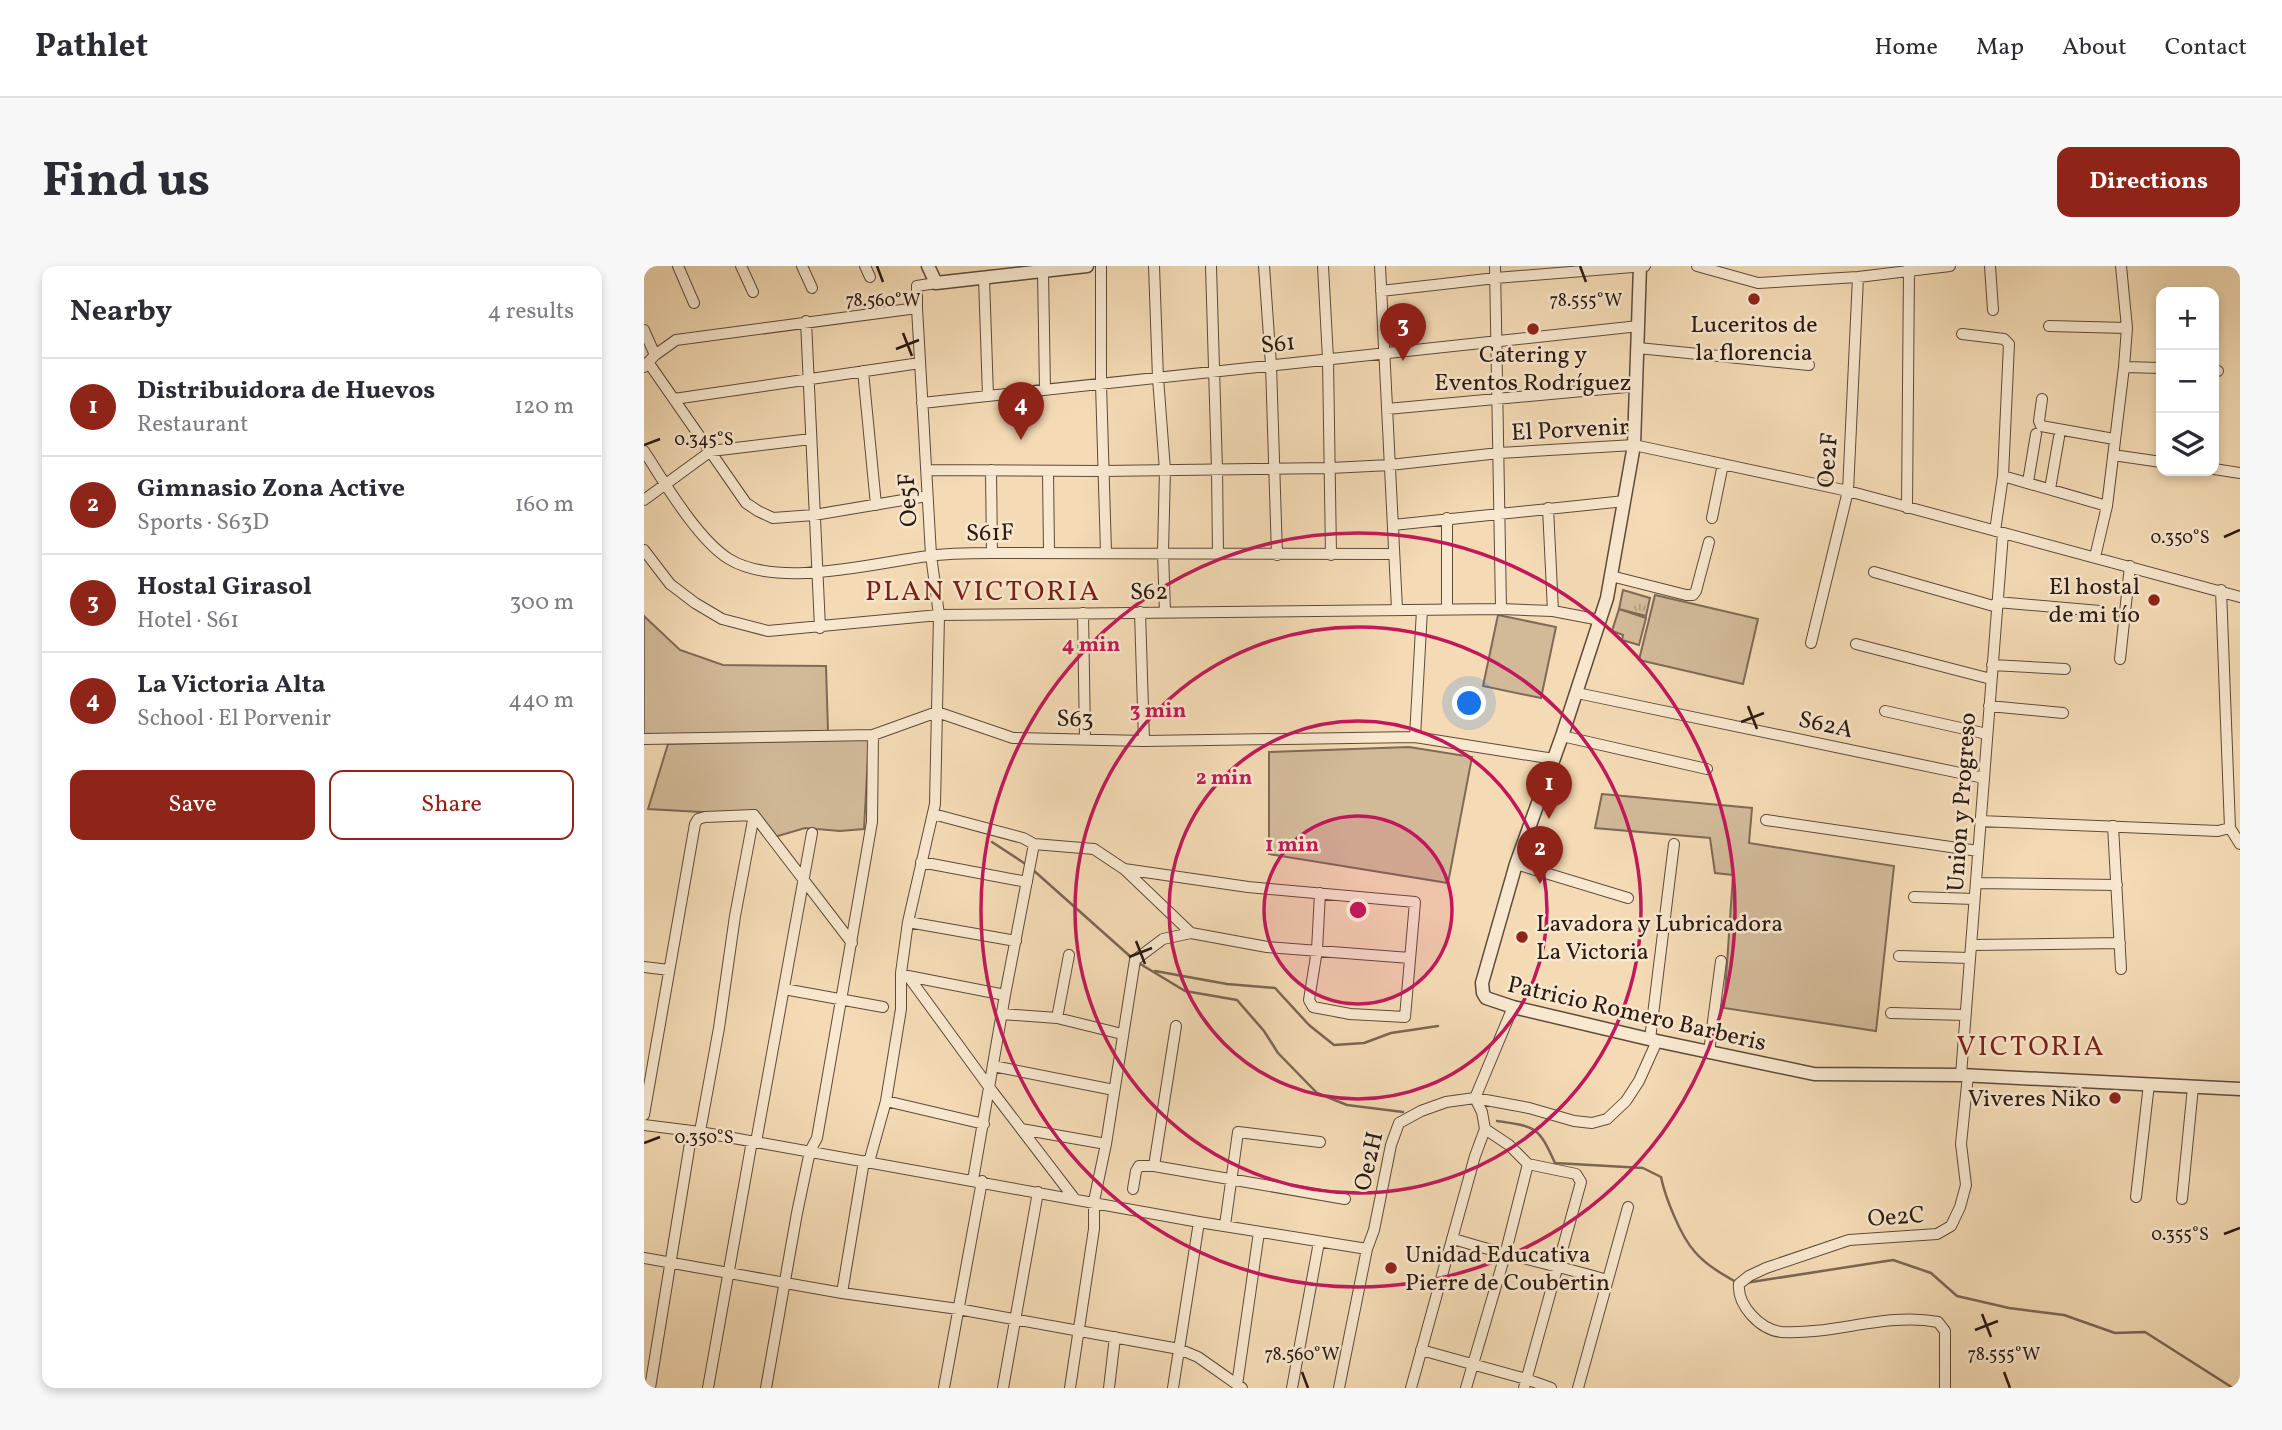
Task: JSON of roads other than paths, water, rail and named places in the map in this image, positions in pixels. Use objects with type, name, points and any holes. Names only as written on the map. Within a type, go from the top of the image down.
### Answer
[{"type":"street","points":[[678,266],[694,303]]},
{"type":"street","points":[[741,266],[753,292]]},
{"type":"street","points":[[802,266],[813,288]]},
{"type":"street","points":[[865,266],[870,277]]},
{"type":"street","points":[[928,266],[936,284],[990,274],[1087,266]]},
{"type":"street","points":[[1101,266],[1102,471],[1106,552]]},
{"type":"street","points":[[1154,266],[1165,470],[1165,612]]},
{"type":"street","points":[[1211,266],[1217,553]]},
{"type":"street","points":[[1264,266],[1277,555]]},
{"type":"street","points":[[1323,266],[1328,359],[1331,555]]},
{"type":"street","points":[[1380,266],[1397,609]]},
{"type":"street","points":[[1496,266],[1501,609]]},
{"type":"street","name":"Patricio Romero Barberis","points":[[1640,266],[1634,445],[1607,598],[1577,693],[1516,864],[1482,988],[1486,998],[1513,1007],[1653,1040],[1814,1074],[1964,1075],[2240,1089]]},
{"type":"street","points":[[1381,291],[1496,278],[1646,266]]},
{"type":"street","points":[[1697,266],[1758,284],[1858,277],[1909,268],[1950,266]]},
{"type":"street","points":[[1990,266],[1993,310]]},
{"type":"street","points":[[2095,557],[2106,506],[2124,367],[2127,328],[2121,266]]},
{"type":"street","points":[[1907,508],[1909,268]]},
{"type":"street","points":[[1045,390],[1051,269]]},
{"type":"street","points":[[988,396],[990,274]]},
{"type":"street","name":"Oe2F","points":[[1811,643],[1848,491],[1858,277]]},
{"type":"street","name":"Oe5F","points":[[842,1293],[867,1162],[886,1101],[901,1009],[908,922],[935,804],[939,615],[931,555],[917,286],[936,284]]},
{"type":"street","points":[[649,361],[677,340],[917,308]]},
{"type":"street","points":[[806,321],[820,628]]},
{"type":"street","name":"S61","points":[[922,403],[1639,326]]},
{"type":"street","points":[[2049,326],[2127,328]]},
{"type":"street","points":[[644,330],[649,361],[747,503],[758,511],[773,517],[814,515],[928,496]]},
{"type":"street","points":[[1962,334],[2004,339],[2009,344],[1999,532]]},
{"type":"street","points":[[1638,348],[1810,365]]},
{"type":"street","points":[[674,400],[920,363]]},
{"type":"street","points":[[2124,367],[2156,368]]},
{"type":"street","points":[[863,372],[876,505]]},
{"type":"street","points":[[1387,409],[1637,386]]},
{"type":"street","points":[[2042,399],[2039,421],[2041,426],[2115,439]]},
{"type":"street","points":[[2028,482],[2036,434]]},
{"type":"street","points":[[2050,489],[2059,437]]},
{"type":"street","points":[[644,500],[711,451],[811,439]]},
{"type":"street","name":"El Porvenir","points":[[926,470],[1275,470],[1390,465],[1499,453],[1634,445],[1848,491],[2240,597]]},
{"type":"street","name":"S61F","points":[[644,451],[705,537],[729,559],[757,570],[817,573],[931,555],[992,552],[1394,554]]},
{"type":"street","points":[[2113,455],[2156,461]]},
{"type":"street","points":[[1712,518],[1723,464]]},
{"type":"street","points":[[991,470],[992,552]]},
{"type":"street","points":[[2219,470],[2240,473]]},
{"type":"street","points":[[1048,471],[1049,552]]},
{"type":"street","points":[[2003,476],[2106,506]]},
{"type":"street","points":[[1393,525],[1625,501]]},
{"type":"street","points":[[1548,508],[1553,611]]},
{"type":"street","points":[[1447,518],[1447,610]]},
{"type":"street","name":"Union y Progreso","points":[[1964,1075],[1965,1016],[1997,605],[1999,532]]},
{"type":"street","points":[[1611,576],[1693,595],[1709,542]]},
{"type":"street","name":"S62","points":[[644,550],[670,584],[722,619],[768,631],[939,615],[1140,612],[1501,609],[1553,611],[1600,620]]},
{"type":"street","points":[[2120,659],[2130,566]]},
{"type":"street","points":[[1874,572],[1997,605],[2100,611]]},
{"type":"street","points":[[2221,590],[2235,797],[2231,828],[2240,845]]},
{"type":"street","points":[[1415,737],[1422,610]]},
{"type":"street","points":[[1140,612],[1144,741]]},
{"type":"street","points":[[1083,613],[1085,739]]},
{"type":"street","points":[[1856,643],[1991,679]]},
{"type":"street","points":[[1992,665],[2065,669]]},
{"type":"street","name":"S62A","points":[[1577,693],[1984,778]]},
{"type":"street","points":[[1989,706],[2063,713]]},
{"type":"street","points":[[1885,711],[1987,734]]},
{"type":"street","points":[[644,739],[873,735],[937,712]]},
{"type":"street","name":"S63","points":[[937,712],[1013,738],[1144,741],[1415,737],[1554,759]]},
{"type":"street","points":[[766,1388],[797,1213],[810,1151],[817,1138],[872,822],[873,735]]},
{"type":"street","points":[[1562,736],[1707,768]]},
{"type":"street","points":[[933,814],[1023,838],[1034,844],[1094,849],[1124,869],[1191,933]]},
{"type":"street","points":[[754,815],[852,943]]},
{"type":"street","points":[[644,1115],[695,824],[698,819],[705,817],[754,815]]},
{"type":"street","points":[[650,1388],[670,1262],[719,1028],[735,916],[754,815]]},
{"type":"street","points":[[1766,820],[1978,851]]},
{"type":"street","points":[[1980,821],[2218,831],[2231,828]]},
{"type":"street","points":[[2113,826],[2121,969]]},
{"type":"street","points":[[708,1388],[812,833]]},
{"type":"street","points":[[944,1388],[978,1181],[989,1087],[1034,844]]},
{"type":"street","name":"Oe2H","points":[[1339,1388],[1367,1249],[1374,1230],[1391,1145],[1399,1123],[1446,1102],[1475,1098],[1592,1123],[1607,1119],[1626,1101],[1639,1081],[1653,1040],[1674,844]]},
{"type":"street","points":[[921,862],[1027,882]]},
{"type":"street","points":[[1516,864],[1628,898]]},
{"type":"street","points":[[1124,869],[1248,887],[1320,893],[1415,902],[1405,1017],[1350,1014],[1313,1007],[1309,1000],[1317,950],[1320,893]]},
{"type":"street","points":[[1976,883],[2117,885]]},
{"type":"street","points":[[1914,897],[1975,898]]},
{"type":"street","points":[[908,922],[1016,941]]},
{"type":"street","points":[[1070,1388],[1094,1229],[1094,1202],[1106,1144],[1135,960],[1163,939],[1191,933],[1267,947],[1410,958]]},
{"type":"street","points":[[1971,945],[2120,943]]},
{"type":"street","points":[[1057,1018],[1069,955]]},
{"type":"street","points":[[1899,956],[1970,958]]},
{"type":"street","points":[[1709,1052],[1721,961]]},
{"type":"street","points":[[644,967],[669,970]]},
{"type":"street","points":[[904,974],[1005,995]]},
{"type":"street","points":[[904,974],[1074,1198]]},
{"type":"street","points":[[784,989],[883,1007]]},
{"type":"street","points":[[1410,1388],[1485,1129],[1482,1112],[1475,1098],[1513,1007]]},
{"type":"street","points":[[1891,1013],[1965,1016]]},
{"type":"street","points":[[1002,1014],[1057,1018],[1122,1034]]},
{"type":"street","points":[[1154,1166],[1176,1026]]},
{"type":"street","points":[[993,1066],[1114,1090]]},
{"type":"street","name":"Oe2C","points":[[1945,1388],[1945,1331],[1938,1322],[1904,1319],[1837,1329],[1780,1332],[1753,1317],[1739,1298],[1739,1284],[1766,1268],[1849,1240],[1937,1234],[1951,1226],[1961,1207],[1966,1185],[1961,1144],[1964,1075]]},
{"type":"street","points":[[2136,1197],[2148,1084]]},
{"type":"street","points":[[2182,1199],[2193,1087]]},
{"type":"street","points":[[886,1101],[984,1124]]},
{"type":"street","points":[[644,1125],[696,1128],[754,1142],[1199,1222],[1367,1249]]},
{"type":"street","points":[[1021,1129],[1106,1144]]},
{"type":"street","points":[[1485,1129],[1509,1145],[1528,1164],[1576,1174],[1580,1178],[1525,1383]]},
{"type":"street","points":[[1225,1225],[1238,1132],[1320,1142]]},
{"type":"street","points":[[1465,1388],[1505,1255],[1528,1164]]},
{"type":"street","points":[[1133,1189],[1139,1166],[1154,1166],[1345,1199]]},
{"type":"street","points":[[1003,1388],[1038,1192]]},
{"type":"street","points":[[1578,1388],[1628,1207]]},
{"type":"street","points":[[1173,1388],[1199,1222]]},
{"type":"street","points":[[644,1258],[842,1293],[958,1309],[1179,1349],[1198,1357],[1240,1386],[1259,1232]]},
{"type":"street","points":[[1454,1239],[1505,1255],[1607,1280]]},
{"type":"street","points":[[1292,1388],[1319,1242]]},
{"type":"street","points":[[1109,1388],[1115,1336]]},
{"type":"street","points":[[1421,1350],[1525,1383],[1551,1388]]},
{"type":"waterway","points":[[992,842],[1027,865]]},
{"type":"waterway","points":[[1032,869],[1132,958]]},
{"type":"waterway","points":[[1137,962],[1185,991],[1237,1000],[1264,1031],[1278,1053],[1317,1093],[1347,1105],[1403,1112]]},
{"type":"waterway","points":[[1155,971],[1227,984],[1275,988],[1309,1025],[1334,1045],[1364,1043],[1391,1033],[1438,1026]]},
{"type":"waterway","points":[[1497,1121],[1535,1130],[1555,1163],[1643,1168],[1661,1177],[1684,1237],[1699,1257],[1736,1282]]},
{"type":"waterway","points":[[1745,1283],[1893,1260],[1931,1273],[1957,1296],[2009,1308],[2064,1315],[2115,1333],[2145,1332],[2233,1388]]},
{"type":"place","name":"Luceritos de la florencia","points":[[1754,299]]},
{"type":"place","name":"Catering y Eventos Rodríguez","points":[[1533,329]]},
{"type":"place","name":"Hostal Girasol","points":[[1403,361]]},
{"type":"place","name":"La Victoria Alta","points":[[1021,440]]},
{"type":"place","name":"El hostal de mi tío","points":[[2154,600]]},
{"type":"place","name":"Distribuidora de Huevos","points":[[1549,819]]},
{"type":"place","name":"Gimnasio Zona Active","points":[[1540,884]]},
{"type":"place","name":"Lavadora y Lubricadora La Victoria","points":[[1522,937]]},
{"type":"place","name":"Viveres Niko","points":[[2115,1098]]},
{"type":"place","name":"Unidad Educativa Pierre de Coubertin","points":[[1391,1268]]},
{"type":"district","name":"PLAN VICTORIA","points":[[983,590]]},
{"type":"district","name":"VICTORIA","points":[[2031,1045]]}]
